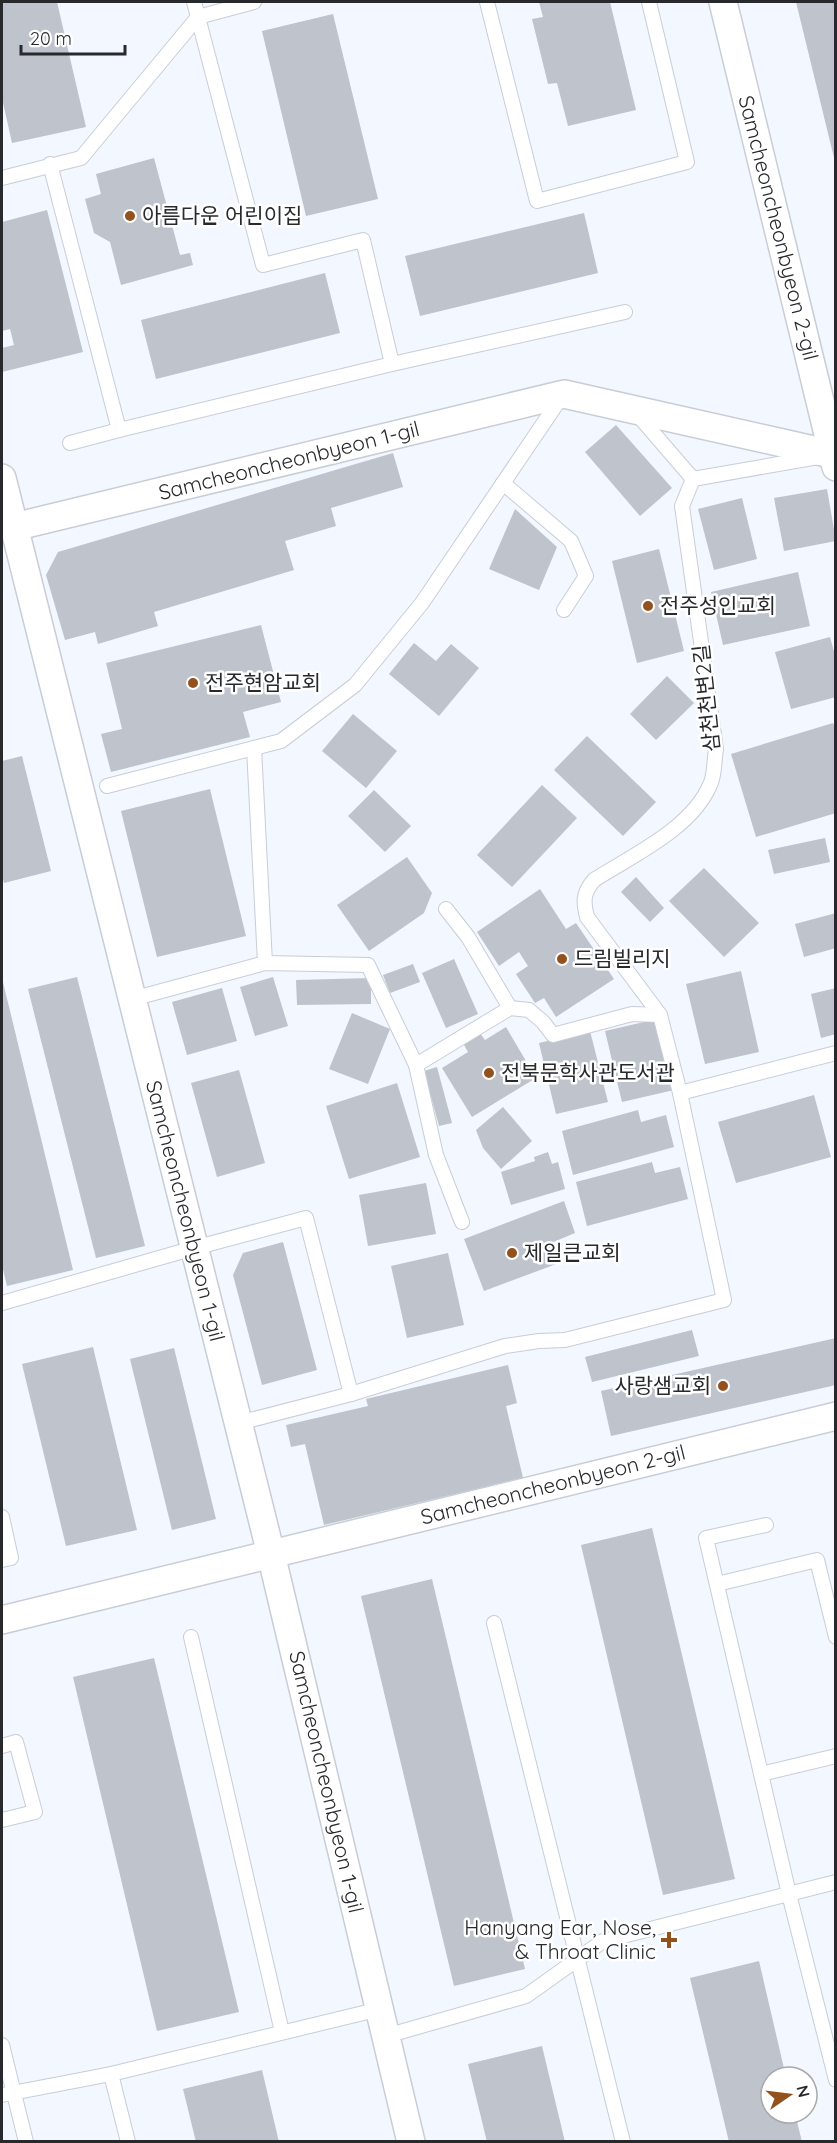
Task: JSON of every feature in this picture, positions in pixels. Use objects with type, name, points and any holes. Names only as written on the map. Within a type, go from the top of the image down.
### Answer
[{"type":"street","name":"Samcheoncheonbyeon 2-gil","points":[[723,2],[835,459]]},
{"type":"street","name":"Samcheoncheonbyeon 1-gil","points":[[14,527],[564,394],[835,459]]},
{"type":"street","name":"Samcheoncheonbyeon 1-gil","points":[[2,478],[239,1423],[411,2142]]},
{"type":"street","name":"Samcheoncheonbyeon 2-gil","points":[[2,1620],[836,1416]]},
{"type":"lane","points":[[194,2],[263,265],[363,240],[392,364]]},
{"type":"lane","points":[[2,178],[81,158],[198,17],[254,2]]},
{"type":"lane","points":[[487,2],[537,201],[687,162],[649,2]]},
{"type":"lane","points":[[50,164],[119,430]]},
{"type":"lane","points":[[70,443],[392,364],[625,312]]},
{"type":"lane","points":[[107,786],[281,741],[356,686],[422,603],[564,394]]},
{"type":"lane","points":[[634,410],[693,478],[835,459]]},
{"type":"lane","name":"삼천천변2길","points":[[660,1015],[587,917],[584,903],[585,890],[594,880],[674,829],[696,810],[711,783],[716,749],[682,506],[693,478]]},
{"type":"lane","points":[[503,483],[571,541],[586,576],[564,610]]},
{"type":"lane","points":[[254,748],[265,963]]},
{"type":"lane","points":[[446,909],[468,937],[510,1008]]},
{"type":"lane","points":[[132,999],[265,963],[368,965],[416,1065],[436,1155],[462,1222]]},
{"type":"lane","points":[[239,1423],[351,1395],[505,1346],[565,1340],[724,1300],[680,1093],[660,1015],[632,1014],[553,1035],[543,1022],[529,1011],[510,1008],[416,1065]]},
{"type":"lane","points":[[680,1093],[836,1053]]},
{"type":"lane","points":[[2,1303],[306,1218],[351,1395]]},
{"type":"lane","points":[[2,1517],[11,1558],[2,1560]]},
{"type":"lane","points":[[766,1525],[706,1538],[789,1894],[836,2080]]},
{"type":"lane","points":[[717,1584],[817,1560],[836,1637]]},
{"type":"lane","points":[[494,1623],[623,2142]]},
{"type":"lane","points":[[192,1636],[282,2032]]},
{"type":"lane","points":[[2,1746],[16,1742],[35,1812],[2,1820]]},
{"type":"lane","points":[[761,1774],[836,1756]]},
{"type":"lane","points":[[386,2036],[526,1996],[603,1941],[836,1882]]},
{"type":"lane","points":[[7,2093],[111,2074],[380,2009]]},
{"type":"lane","points":[[2,2045],[7,2093],[26,2142]]},
{"type":"lane","points":[[111,2074],[128,2142]]},
{"type":"building","points":[[2,2],[57,2],[86,127],[12,143],[2,98]]},
{"type":"building","points":[[539,2],[610,2],[636,110],[568,126],[557,83],[548,84],[532,19],[543,17]]},
{"type":"building","points":[[796,2],[836,2],[836,162],[835,162]]},
{"type":"building","points":[[333,14],[378,199],[306,216],[262,31]]},
{"type":"building","name":"아름다운 어린이집","points":[[154,158],[180,255],[190,253],[193,265],[121,285],[110,242],[94,233],[85,199],[101,194],[96,174]]},
{"type":"building","points":[[47,210],[83,352],[2,372],[2,348],[14,345],[10,329],[2,331],[2,222]]},
{"type":"building","points":[[584,213],[598,273],[420,316],[405,256]]},
{"type":"building","points":[[325,273],[340,333],[156,379],[141,320]]},
{"type":"building","points":[[616,425],[672,488],[640,516],[585,452]]},
{"type":"building","points":[[393,453],[403,487],[331,508],[336,526],[285,541],[294,570],[154,612],[158,626],[98,644],[95,632],[65,640],[46,575],[58,552]]},
{"type":"building","points":[[827,489],[836,541],[784,551],[774,498]]},
{"type":"building","points":[[742,498],[757,559],[714,570],[698,509]]},
{"type":"building","points":[[515,509],[557,547],[539,590],[489,569]]},
{"type":"building","name":"전주성인교회","points":[[659,549],[684,651],[637,663],[612,561]]},
{"type":"building","points":[[798,572],[810,626],[723,645],[711,592]]},
{"type":"building","name":"전주현암교회","points":[[261,625],[281,702],[243,712],[250,737],[111,772],[101,734],[122,729],[106,663]]},
{"type":"building","points":[[830,637],[836,659],[836,697],[791,709],[775,652]]},
{"type":"building","points":[[414,643],[436,661],[451,644],[479,668],[439,716],[389,674]]},
{"type":"building","points":[[667,676],[694,703],[656,740],[630,714]]},
{"type":"building","points":[[353,714],[397,751],[366,788],[322,751]]},
{"type":"building","points":[[833,723],[836,730],[836,813],[756,837],[731,754]]},
{"type":"building","points":[[587,736],[656,802],[623,836],[554,770]]},
{"type":"building","points":[[22,756],[51,871],[4,883],[2,875],[2,761]]},
{"type":"building","points":[[542,785],[577,818],[512,887],[477,855]]},
{"type":"building","points":[[210,789],[246,936],[157,957],[121,811]]},
{"type":"building","points":[[374,790],[411,826],[385,852],[348,816]]},
{"type":"building","points":[[825,838],[830,862],[774,874],[768,850]]},
{"type":"building","points":[[407,857],[432,893],[424,913],[369,951],[337,905]]},
{"type":"building","points":[[704,868],[759,923],[724,957],[669,901]]},
{"type":"building","points":[[636,877],[664,908],[650,922],[621,892]]},
{"type":"building","name":"드림빌리지","points":[[540,889],[566,929],[576,923],[614,979],[556,1017],[544,998],[535,1003],[516,974],[528,966],[519,952],[499,966],[477,932]]},
{"type":"building","points":[[836,913],[836,948],[804,957],[795,924]]},
{"type":"building","points":[[454,959],[478,1014],[446,1028],[422,973]]},
{"type":"building","points":[[413,964],[420,982],[390,993],[383,975]]},
{"type":"building","points":[[741,971],[759,1052],[705,1064],[686,984]]},
{"type":"building","points":[[77,977],[145,1246],[96,1258],[28,989]]},
{"type":"building","points":[[273,977],[288,1026],[255,1036],[240,987]]},
{"type":"building","points":[[2,978],[73,1270],[7,1286],[2,1265]]},
{"type":"building","points":[[371,978],[371,1004],[297,1005],[296,980]]},
{"type":"building","points":[[222,988],[237,1041],[187,1055],[172,1002]]},
{"type":"building","points":[[836,988],[836,1034],[821,1038],[811,994]]},
{"type":"building","points":[[352,1013],[390,1029],[368,1084],[329,1069]]},
{"type":"building","points":[[657,1019],[674,1090],[622,1102],[605,1031]]},
{"type":"building","name":"전북문학사관도서관","points":[[506,1027],[536,1078],[472,1117],[442,1068],[468,1052],[463,1043],[480,1033],[485,1040]]},
{"type":"building","points":[[590,1031],[608,1102],[556,1114],[539,1043]]},
{"type":"building","points":[[437,1067],[452,1123],[439,1126],[424,1071]]},
{"type":"building","points":[[239,1070],[265,1163],[217,1177],[191,1083]]},
{"type":"building","points":[[397,1083],[420,1157],[349,1179],[326,1106]]},
{"type":"building","points":[[814,1095],[831,1157],[736,1183],[718,1122]]},
{"type":"building","points":[[503,1107],[532,1141],[501,1169],[483,1148],[476,1130]]},
{"type":"building","points":[[638,1110],[641,1122],[666,1115],[674,1147],[573,1175],[562,1131]]},
{"type":"building","points":[[548,1152],[552,1164],[558,1162],[565,1189],[511,1205],[501,1172],[535,1161],[534,1157]]},
{"type":"building","points":[[652,1162],[655,1173],[680,1167],[688,1199],[587,1226],[576,1182]]},
{"type":"building","points":[[426,1183],[436,1234],[368,1246],[359,1195]]},
{"type":"building","name":"제일큰교회","points":[[564,1201],[575,1233],[551,1243],[559,1263],[484,1291],[464,1239]]},
{"type":"building","points":[[283,1242],[317,1370],[262,1385],[233,1275],[243,1253]]},
{"type":"building","points":[[448,1253],[464,1325],[407,1338],[391,1266]]},
{"type":"building","points":[[692,1330],[699,1356],[592,1382],[585,1357]]},
{"type":"building","points":[[836,1338],[836,1385],[611,1436],[601,1391]]},
{"type":"building","points":[[93,1347],[137,1530],[66,1546],[22,1364]]},
{"type":"building","points":[[174,1348],[216,1519],[172,1530],[130,1359]]},
{"type":"building","points":[[508,1365],[517,1403],[506,1406],[523,1478],[324,1525],[305,1444],[291,1447],[286,1425],[368,1406],[366,1399]]},
{"type":"building","points":[[652,1528],[735,1879],[663,1895],[581,1545]]},
{"type":"building","points":[[432,1579],[525,1969],[454,1986],[361,1596]]},
{"type":"building","points":[[154,1658],[239,2012],[157,2031],[73,1677]]},
{"type":"building","points":[[759,1961],[783,2065],[759,2065],[759,2125],[798,2125],[802,2142],[729,2142],[690,1978]]},
{"type":"building","points":[[542,2046],[565,2142],[487,2142],[468,2064]]},
{"type":"building","points":[[262,2070],[279,2142],[196,2142],[183,2089]]},
{"type":"place","name":"아름다운 어린이집","points":[[130,216]]},
{"type":"place","name":"전주성인교회","points":[[648,606]]},
{"type":"place","name":"전주현암교회","points":[[193,683]]},
{"type":"place","name":"드림빌리지","points":[[562,959]]},
{"type":"place","name":"전북문학사관도서관","points":[[489,1073]]},
{"type":"place","name":"제일큰교회","points":[[512,1253]]},
{"type":"place","name":"사랑샘교회","points":[[723,1386]]},
{"type":"place","name":"Hanyang Ear, Nose, & Throat Clinic","points":[[669,1940]]}]
